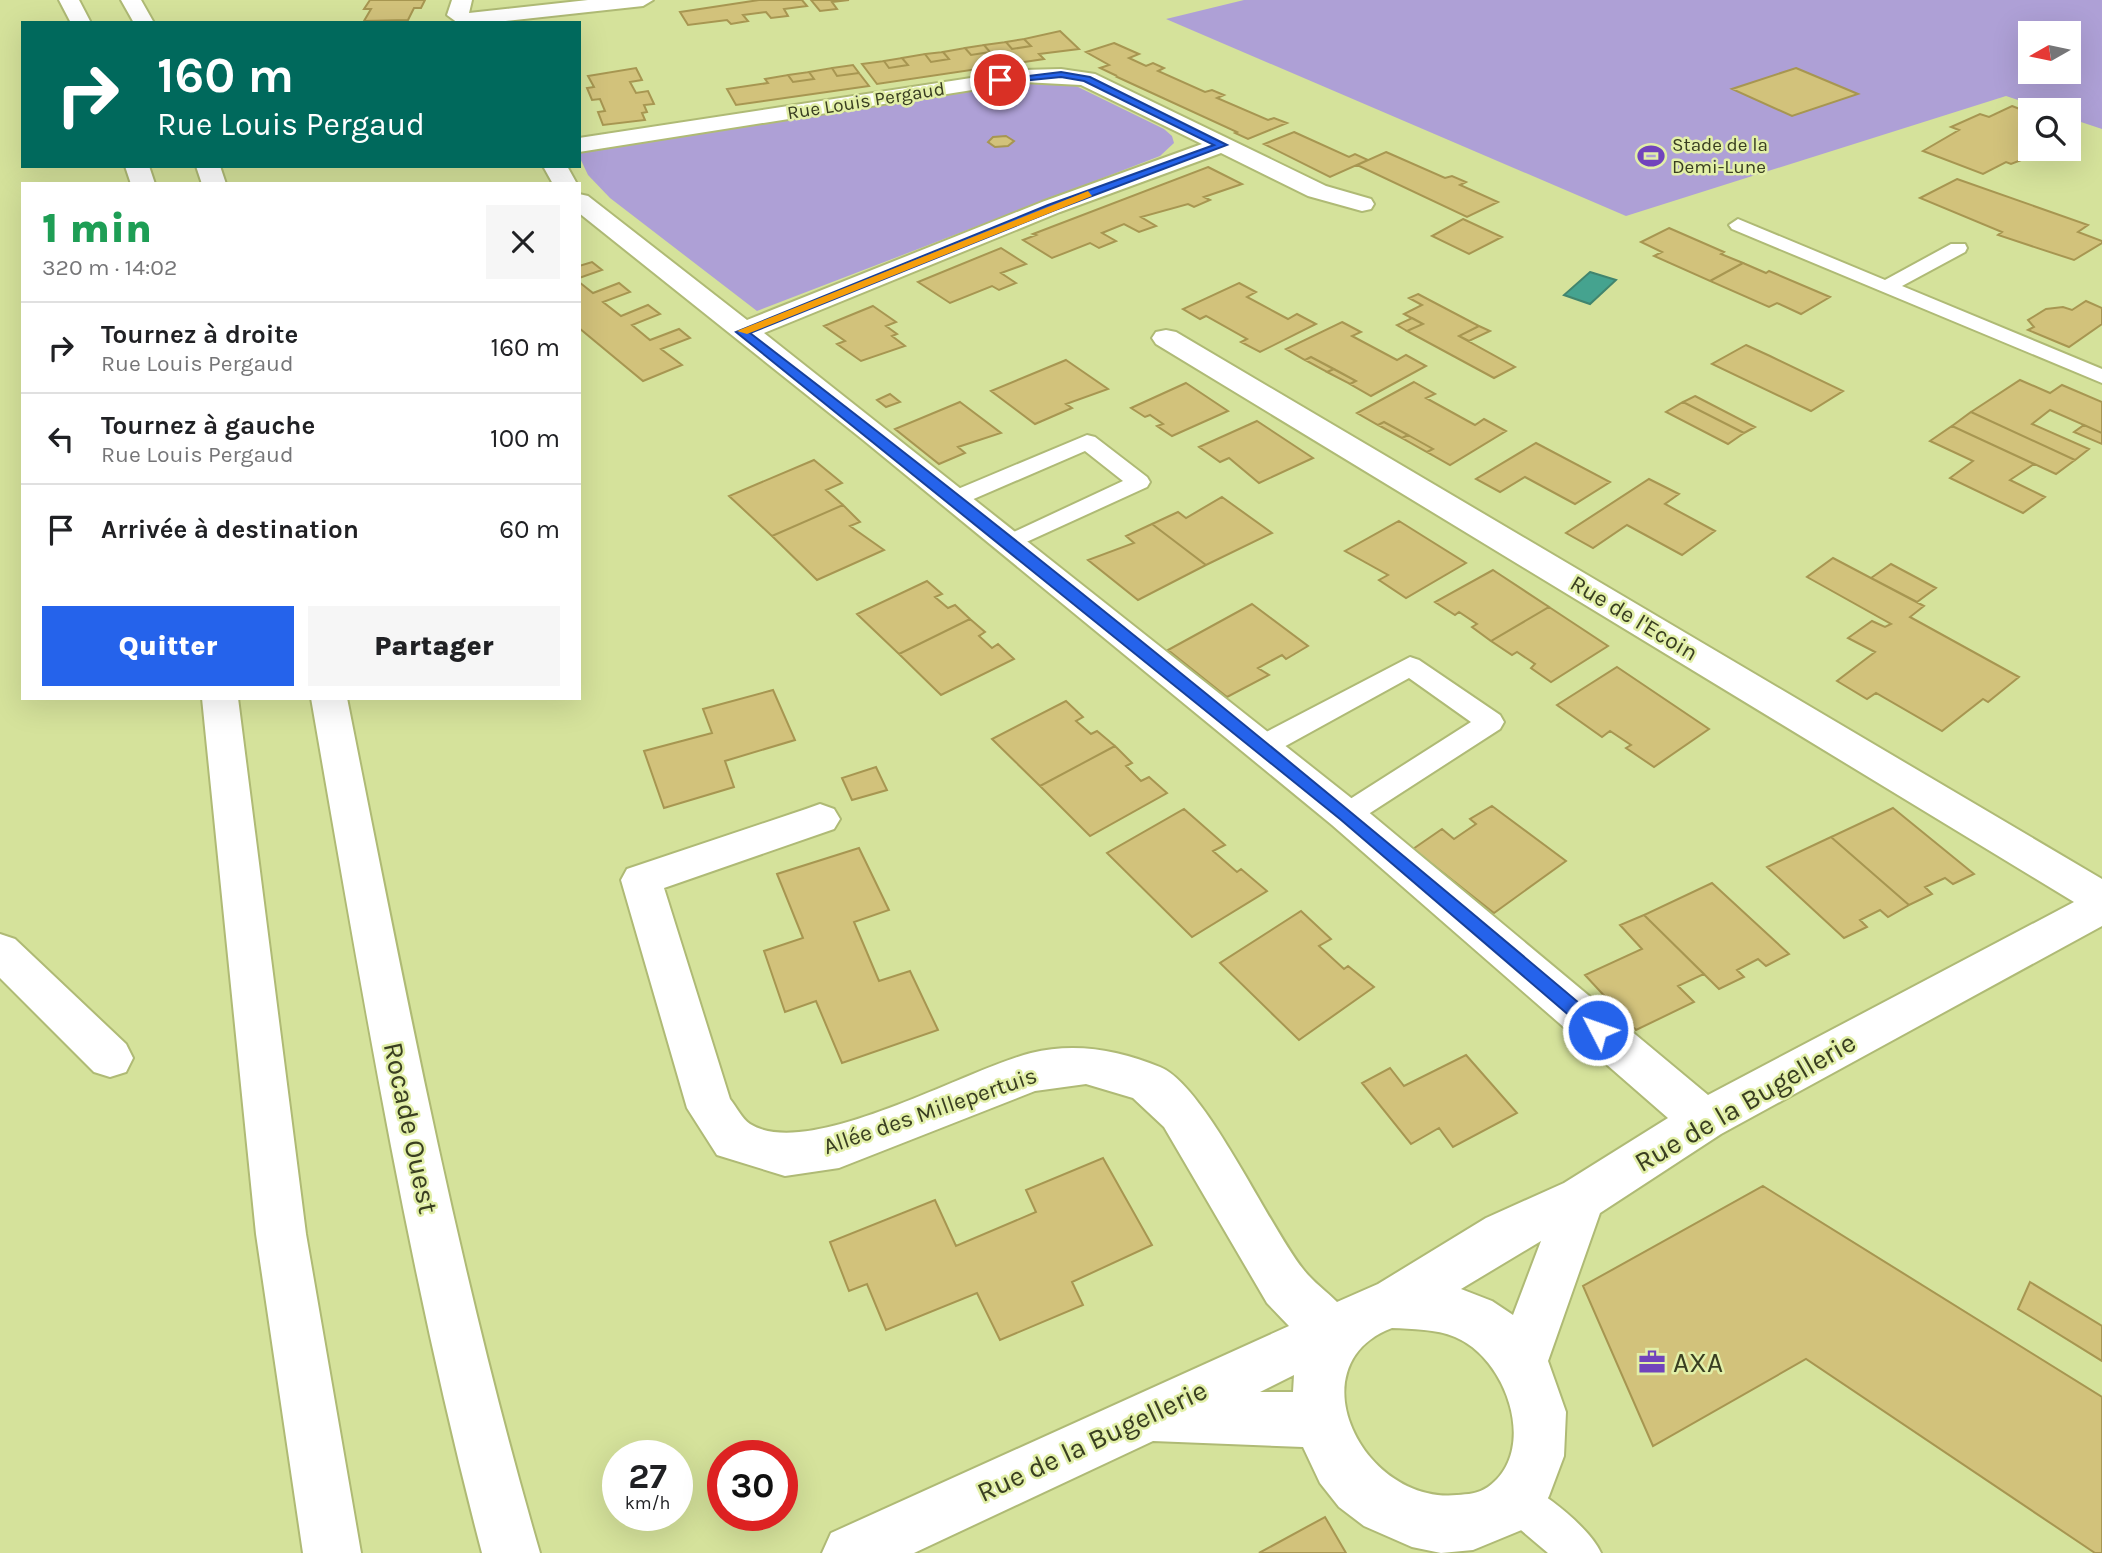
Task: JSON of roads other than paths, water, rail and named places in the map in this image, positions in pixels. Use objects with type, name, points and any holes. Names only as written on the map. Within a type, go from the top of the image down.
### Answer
[{"type":"street","points":[[69,0],[80,21]]},
{"type":"street","points":[[131,0],[143,21]]},
{"type":"street","points":[[462,0],[457,11],[460,18],[497,20],[643,0]]},
{"type":"street","name":"Rue Louis Pergaud","points":[[581,145],[1023,76],[1061,75],[1087,79],[1317,191],[1362,204]]},
{"type":"street","points":[[742,332],[1051,207],[1222,145]]},
{"type":"street","points":[[581,203],[1346,815],[1704,1120]]},
{"type":"street","name":"Rue de l'Ecoin","points":[[1166,338],[2102,899]]},
{"type":"street","points":[[220,700],[282,1233],[309,1434],[332,1553]]},
{"type":"street","name":"Rocade Ouest","points":[[329,700],[400,1079],[471,1409],[511,1553]]},
{"type":"street","name":"Allée des Millepertuis","points":[[820,819],[641,880],[710,1108],[734,1140],[785,1155],[839,1147],[1032,1072],[1086,1065],[1148,1082],[1180,1113],[1285,1286],[1336,1337]]},
{"type":"street","name":"Rue de la Bugellerie","points":[[1392,1304],[1504,1234],[1581,1199],[1704,1120],[2102,907]]},
{"type":"street","points":[[0,951],[110,1058]]},
{"type":"street","points":[[1520,1365],[1581,1199]]},
{"type":"street","points":[[1392,1304],[1427,1304],[1462,1315],[1496,1334],[1520,1365],[1537,1399],[1542,1436],[1535,1471],[1516,1500],[1488,1518],[1455,1526],[1419,1522],[1385,1507],[1355,1484],[1333,1454],[1319,1420],[1318,1389],[1322,1370],[1336,1337],[1361,1316],[1392,1304]]},
{"type":"street","name":"Rue de la Bugellerie","points":[[851,1553],[1287,1352],[1336,1337]]},
{"type":"street","points":[[1147,1416],[1319,1420]]},
{"type":"lane","points":[[1738,225],[2102,377]]},
{"type":"lane","points":[[1756,255],[1780,242]]},
{"type":"lane","points":[[1886,287],[1958,248]]},
{"type":"lane","points":[[954,499],[1087,442],[1139,482],[1009,543]]},
{"type":"lane","points":[[1261,747],[1410,666],[1490,722],[1346,815]]},
{"type":"lane","points":[[1516,1500],[1580,1553]]},
{"type":"water","points":[[1590,272],[1616,280],[1590,304],[1564,295]]},
{"type":"place","name":"Stade de la Demi-Lune","points":[[1651,156]]},
{"type":"place","name":"AXA","points":[[1652,1362]]}]
